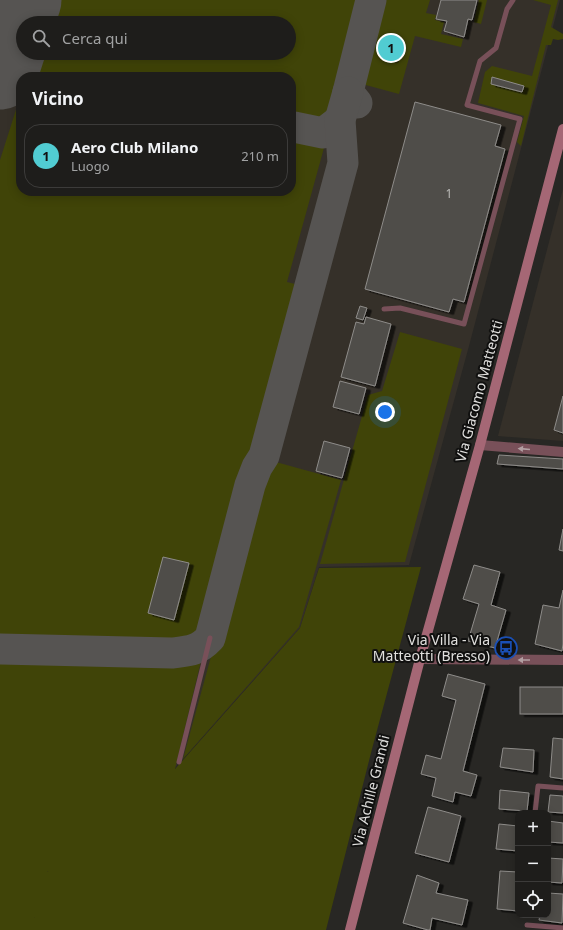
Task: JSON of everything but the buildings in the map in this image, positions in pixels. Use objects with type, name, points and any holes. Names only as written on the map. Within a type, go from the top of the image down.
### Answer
[{"type":"street","name":"Via Giacomo Matteotti","points":[[420,659],[480,445],[560,149],[563,129]]},
{"type":"street","points":[[480,445],[563,452]]},
{"type":"street","points":[[420,659],[563,660]]},
{"type":"street","name":"Via Achille Grandi","points":[[350,930],[420,659]]},
{"type":"lane","points":[[384,309],[400,308],[464,324],[520,119],[467,105],[480,61],[496,48],[507,9],[513,0]]},
{"type":"lane","points":[[179,762],[210,638]]},
{"type":"lane","points":[[535,810],[538,786],[563,788]]},
{"type":"lane","points":[[527,925],[563,928]]},
{"type":"shaded area","points":[[0,0],[560,0],[469,346],[409,565],[319,567],[300,628],[175,768],[47,872],[31,930],[0,930]]},
{"type":"shaded area","points":[[563,189],[563,441],[498,436]]},
{"type":"green space","points":[[51,0],[358,0],[322,137],[327,137],[287,282],[299,285],[253,451],[205,635],[194,643],[140,648],[0,644],[0,160],[16,110],[16,196],[296,196],[296,72],[28,72],[32,60],[296,60],[296,16],[46,16]]},
{"type":"green space","points":[[384,0],[430,0],[426,13],[436,15],[435,20],[444,22],[441,34],[463,39],[461,47],[415,36],[399,94],[362,84]],"holes":[[[388,35],[399,37],[393,61],[382,58]]]},
{"type":"green space","points":[[479,0],[487,0],[481,24],[474,22]]},
{"type":"green space","points":[[533,0],[558,0],[551,27],[563,34],[563,39],[553,39],[551,45],[546,45],[521,146],[517,142],[524,116],[478,103],[485,72],[492,66],[532,76],[551,5]]},
{"type":"green space","points":[[400,332],[462,349],[405,562],[320,564],[368,395],[382,391]]},
{"type":"green space","points":[[265,459],[341,480],[299,627],[183,759]]},
{"type":"green space","points":[[421,567],[372,749],[326,930],[0,930],[0,655],[201,661],[175,769],[300,628],[319,568]]},
{"type":"taxiway","points":[[357,103],[348,92],[371,0]]},
{"type":"taxiway","points":[[0,649],[172,653],[197,648],[210,638],[250,485],[257,467],[264,456],[343,163],[340,120],[348,92]]},
{"type":"taxiway","points":[[296,127],[323,133],[340,120]]},
{"type":"runway","points":[[18,16],[23,0]]},
{"type":"runway","points":[[0,71],[16,22]]},
{"type":"place","name":"Aero Club Milano","points":[[391,48]]},
{"type":"place","name":"Via Villa - Via Matteotti (Bresso)","points":[[506,648]]}]
